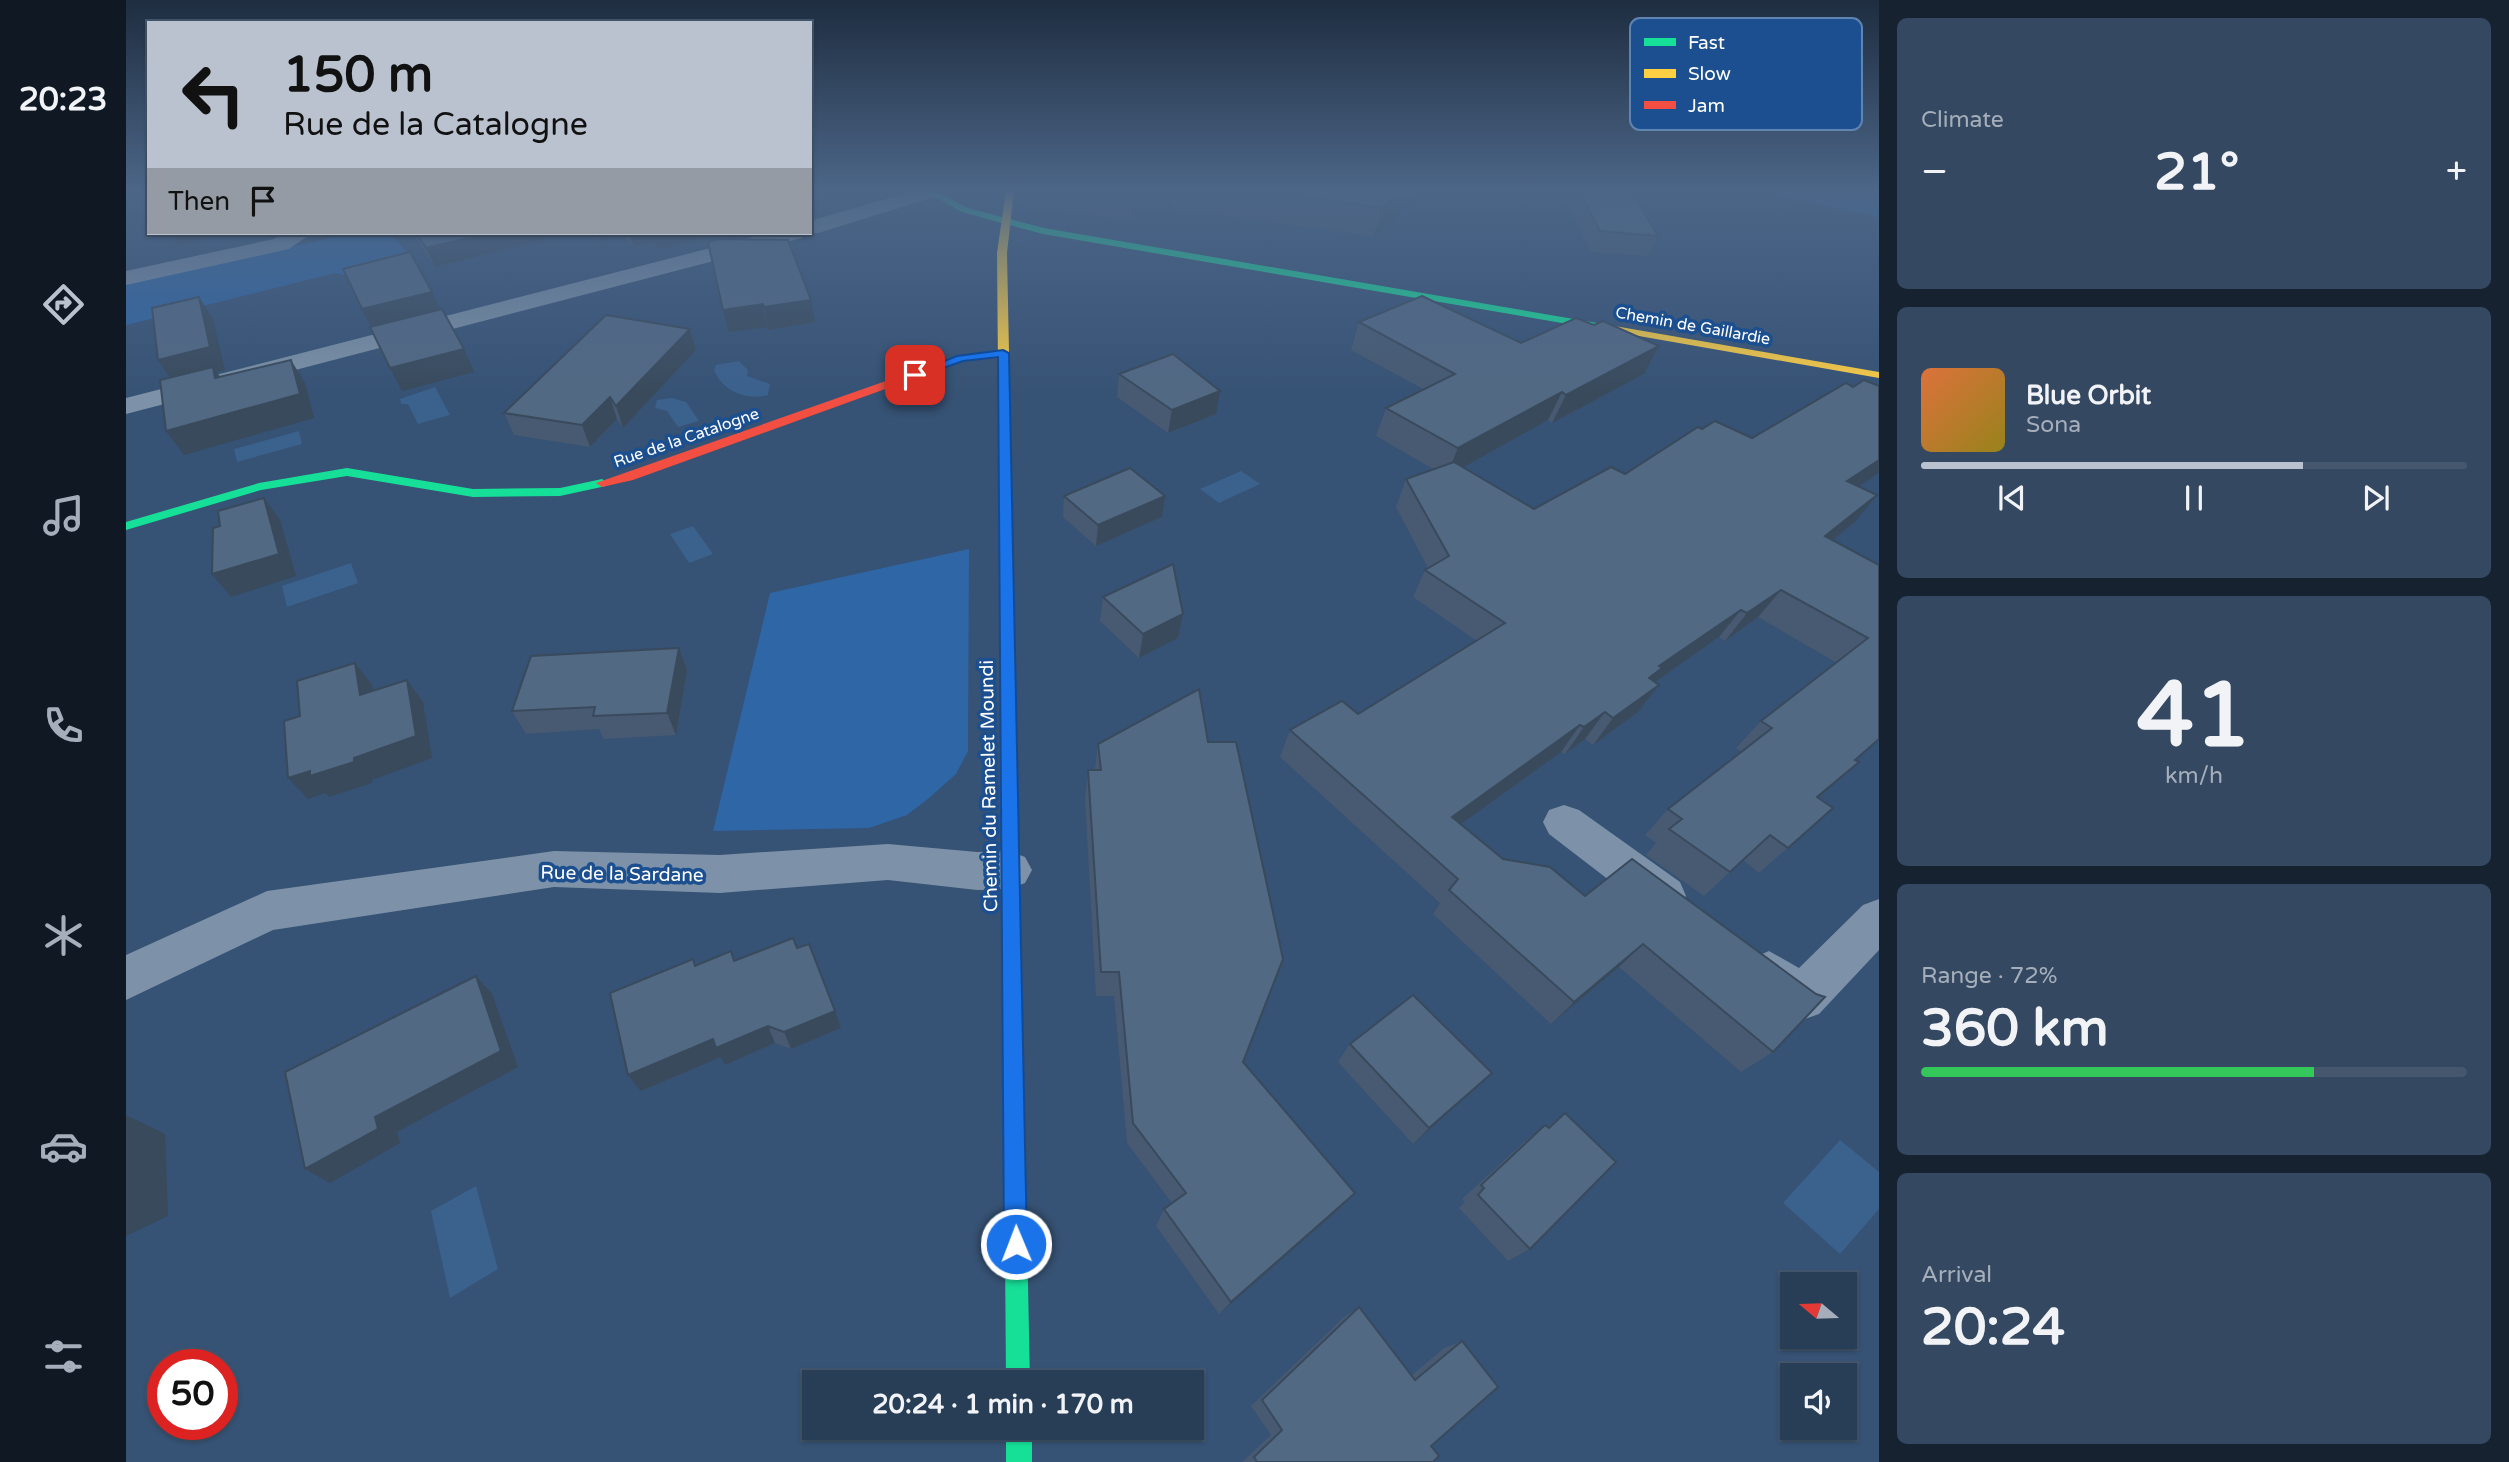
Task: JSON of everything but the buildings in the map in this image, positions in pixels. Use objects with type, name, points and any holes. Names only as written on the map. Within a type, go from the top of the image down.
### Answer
[{"type":"street","points":[[126,278],[216,258]]},
{"type":"street","points":[[126,407],[697,258]]},
{"type":"street","name":"Chemin du Ramelet Moundi","points":[[1002,258],[1018,1370]]},
{"type":"street","name":"Chemin de Gaillardie","points":[[1201,258],[1879,375]]},
{"type":"street","name":"Rue de la Catalogne","points":[[126,526],[259,486],[347,472],[474,493],[560,492],[629,477],[961,358],[1003,353]]},
{"type":"street","points":[[1564,822],[1694,918]]},
{"type":"street","name":"Rue de la Sardane","points":[[126,978],[267,911],[554,869],[720,874],[888,862],[977,871],[1010,870]]},
{"type":"street","points":[[1737,950],[1802,998],[1879,919]]},
{"type":"street","points":[[1019,1440],[1019,1462]]},
{"type":"shaded area","points":[[241,258],[412,259],[343,275],[335,273],[126,325],[126,284]]},
{"type":"shaded area","points":[[739,361],[748,370],[747,376],[770,384],[768,395],[752,397],[736,393],[723,384],[714,370],[716,365]]},
{"type":"shaded area","points":[[435,387],[450,415],[418,424],[408,404],[401,404],[400,399]]},
{"type":"shaded area","points":[[672,398],[686,402],[699,421],[678,427],[667,411],[655,408],[657,400]]},
{"type":"shaded area","points":[[299,431],[302,444],[237,462],[234,449]]},
{"type":"shaded area","points":[[1241,471],[1260,484],[1219,503],[1200,489]]},
{"type":"shaded area","points":[[693,526],[713,554],[689,563],[670,534]]},
{"type":"shaded area","points":[[969,549],[968,751],[956,774],[907,815],[869,828],[713,831],[770,593]]},
{"type":"shaded area","points":[[351,563],[358,583],[287,607],[282,586]]},
{"type":"shaded area","points":[[1840,1140],[1879,1172],[1879,1209],[1840,1254],[1783,1203]]},
{"type":"shaded area","points":[[476,1186],[498,1269],[450,1298],[431,1211]]},
{"type":"traffic: fast","points":[[1202,258],[1603,327]]},
{"type":"traffic: fast","points":[[126,526],[259,487],[347,472],[473,493],[560,492],[602,483]]},
{"type":"traffic: fast","points":[[1007,598],[1018,1370]]},
{"type":"traffic: fast","points":[[1019,1440],[1019,1462]]},
{"type":"traffic: slow","points":[[1002,258],[1007,598]]},
{"type":"traffic: slow","points":[[1603,327],[1879,375]]},
{"type":"traffic: jam","points":[[602,483],[629,477],[961,358],[1003,353]]},
{"type":"route","points":[[915,375],[961,358],[1003,353],[1016,1244]]}]
